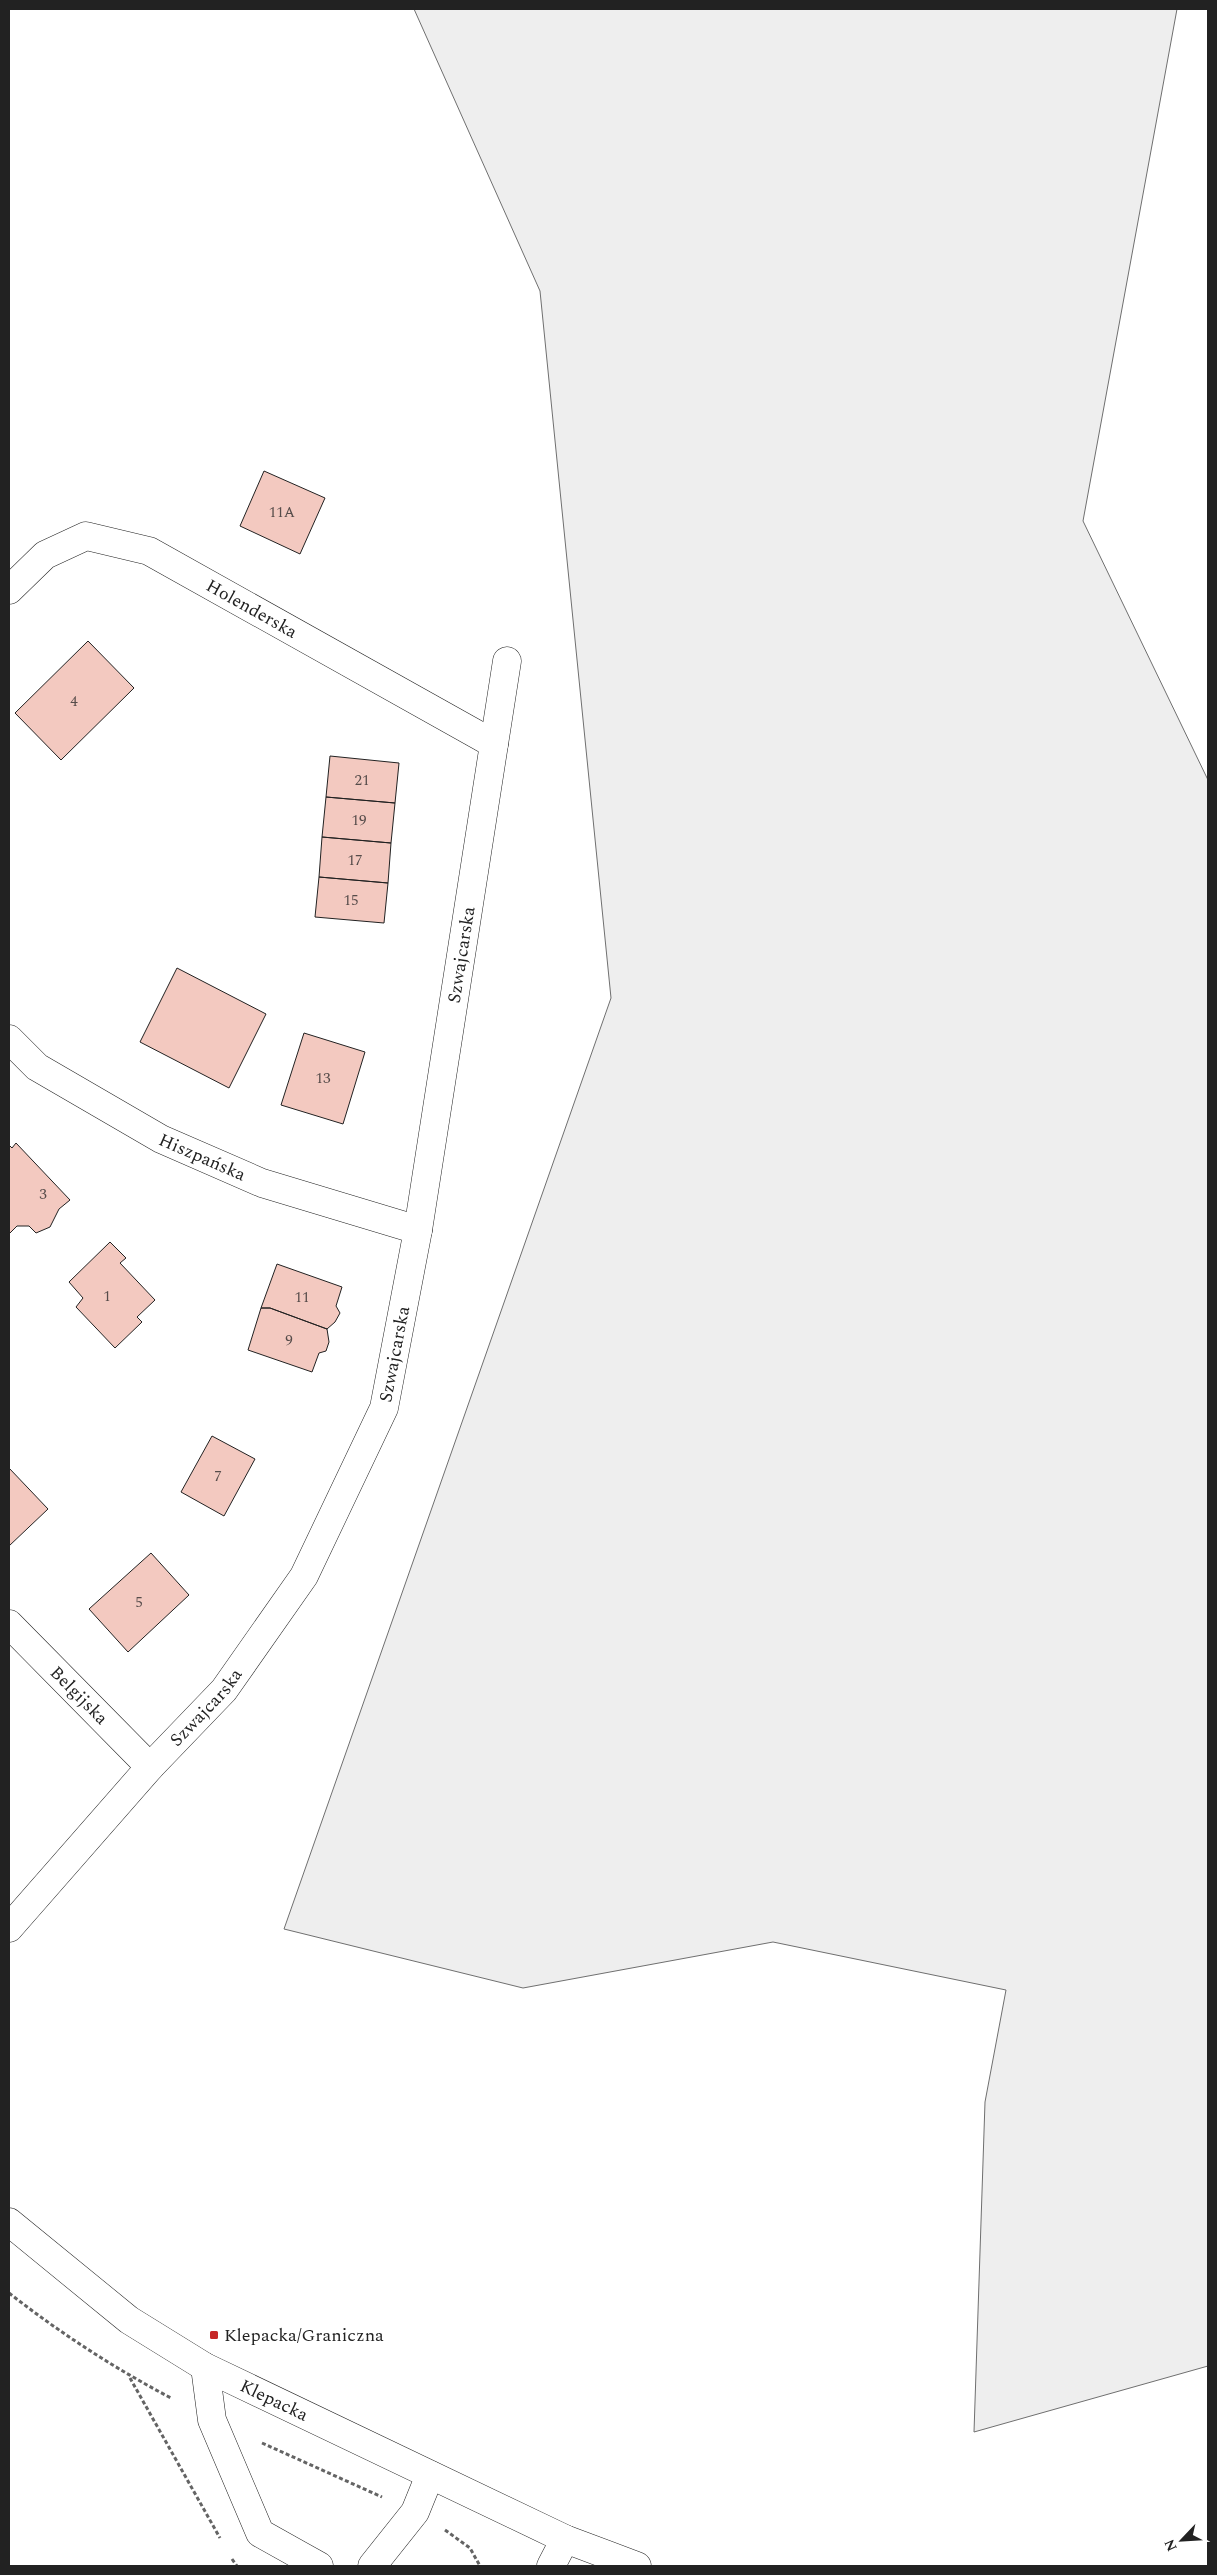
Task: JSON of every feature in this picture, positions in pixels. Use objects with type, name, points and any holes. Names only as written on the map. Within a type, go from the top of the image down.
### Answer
[{"type":"street","name":"Holenderska","points":[[9,590],[45,555],[86,536],[149,552],[494,744]]},
{"type":"street","name":"Szwajcarska","points":[[9,1928],[150,1767],[224,1690],[304,1576],[384,1408],[418,1230],[507,661]]},
{"type":"street","name":"Hiszpańska","points":[[9,1038],[37,1067],[161,1139],[262,1183],[418,1230]]},
{"type":"street","name":"Belgijska","points":[[9,1624],[150,1767]]},
{"type":"street","name":"Klepacka","points":[[9,2222],[129,2320],[205,2367],[565,2539],[637,2566]]},
{"type":"street","points":[[205,2367],[212,2420],[260,2533],[319,2566]]},
{"type":"street","points":[[372,2566],[415,2512],[430,2475]]},
{"type":"street","points":[[551,2566],[565,2539]]},
{"type":"path","points":[[129,2376],[223,2544]]},
{"type":"path","points":[[415,2512],[470,2548],[480,2566]]},
{"type":"path","points":[[228,2552],[237,2566]]},
{"type":"shaded area","points":[[414,9],[1177,9],[1083,521],[1208,780],[1208,2366],[974,2432],[985,2102],[1006,1990],[773,1942],[523,1988],[284,1929],[611,998],[540,291]]},
{"type":"building","points":[[264,471],[325,498],[300,554],[240,526]]},
{"type":"building","points":[[88,641],[134,688],[61,760],[15,713]]},
{"type":"building","points":[[330,756],[399,763],[395,803],[326,797]]},
{"type":"building","points":[[326,797],[395,803],[391,843],[322,837]]},
{"type":"building","points":[[322,837],[391,843],[388,883],[319,877]]},
{"type":"building","points":[[319,877],[388,883],[384,923],[315,917]]},
{"type":"building","points":[[177,968],[266,1014],[229,1088],[140,1042]]},
{"type":"building","points":[[304,1033],[365,1052],[343,1124],[281,1105]]},
{"type":"building","points":[[16,1143],[70,1200],[59,1209],[50,1227],[36,1233],[29,1226],[17,1226],[9,1234],[9,1145],[12,1148]]},
{"type":"building","points":[[110,1242],[126,1258],[120,1263],[155,1300],[137,1317],[142,1322],[115,1348],[76,1307],[83,1298],[69,1282]]},
{"type":"building","points":[[277,1264],[342,1287],[336,1306],[340,1313],[335,1322],[327,1329],[270,1308],[261,1308]]},
{"type":"building","points":[[261,1308],[270,1308],[327,1329],[329,1342],[326,1351],[319,1353],[312,1372],[248,1350]]},
{"type":"building","points":[[212,1436],[255,1459],[224,1516],[181,1492]]},
{"type":"building","points":[[9,1468],[48,1509],[9,1546]]},
{"type":"building","points":[[151,1553],[189,1595],[128,1652],[89,1609]]},
{"type":"place","name":"Klepacka/Graniczna","points":[[214,2335]]}]
